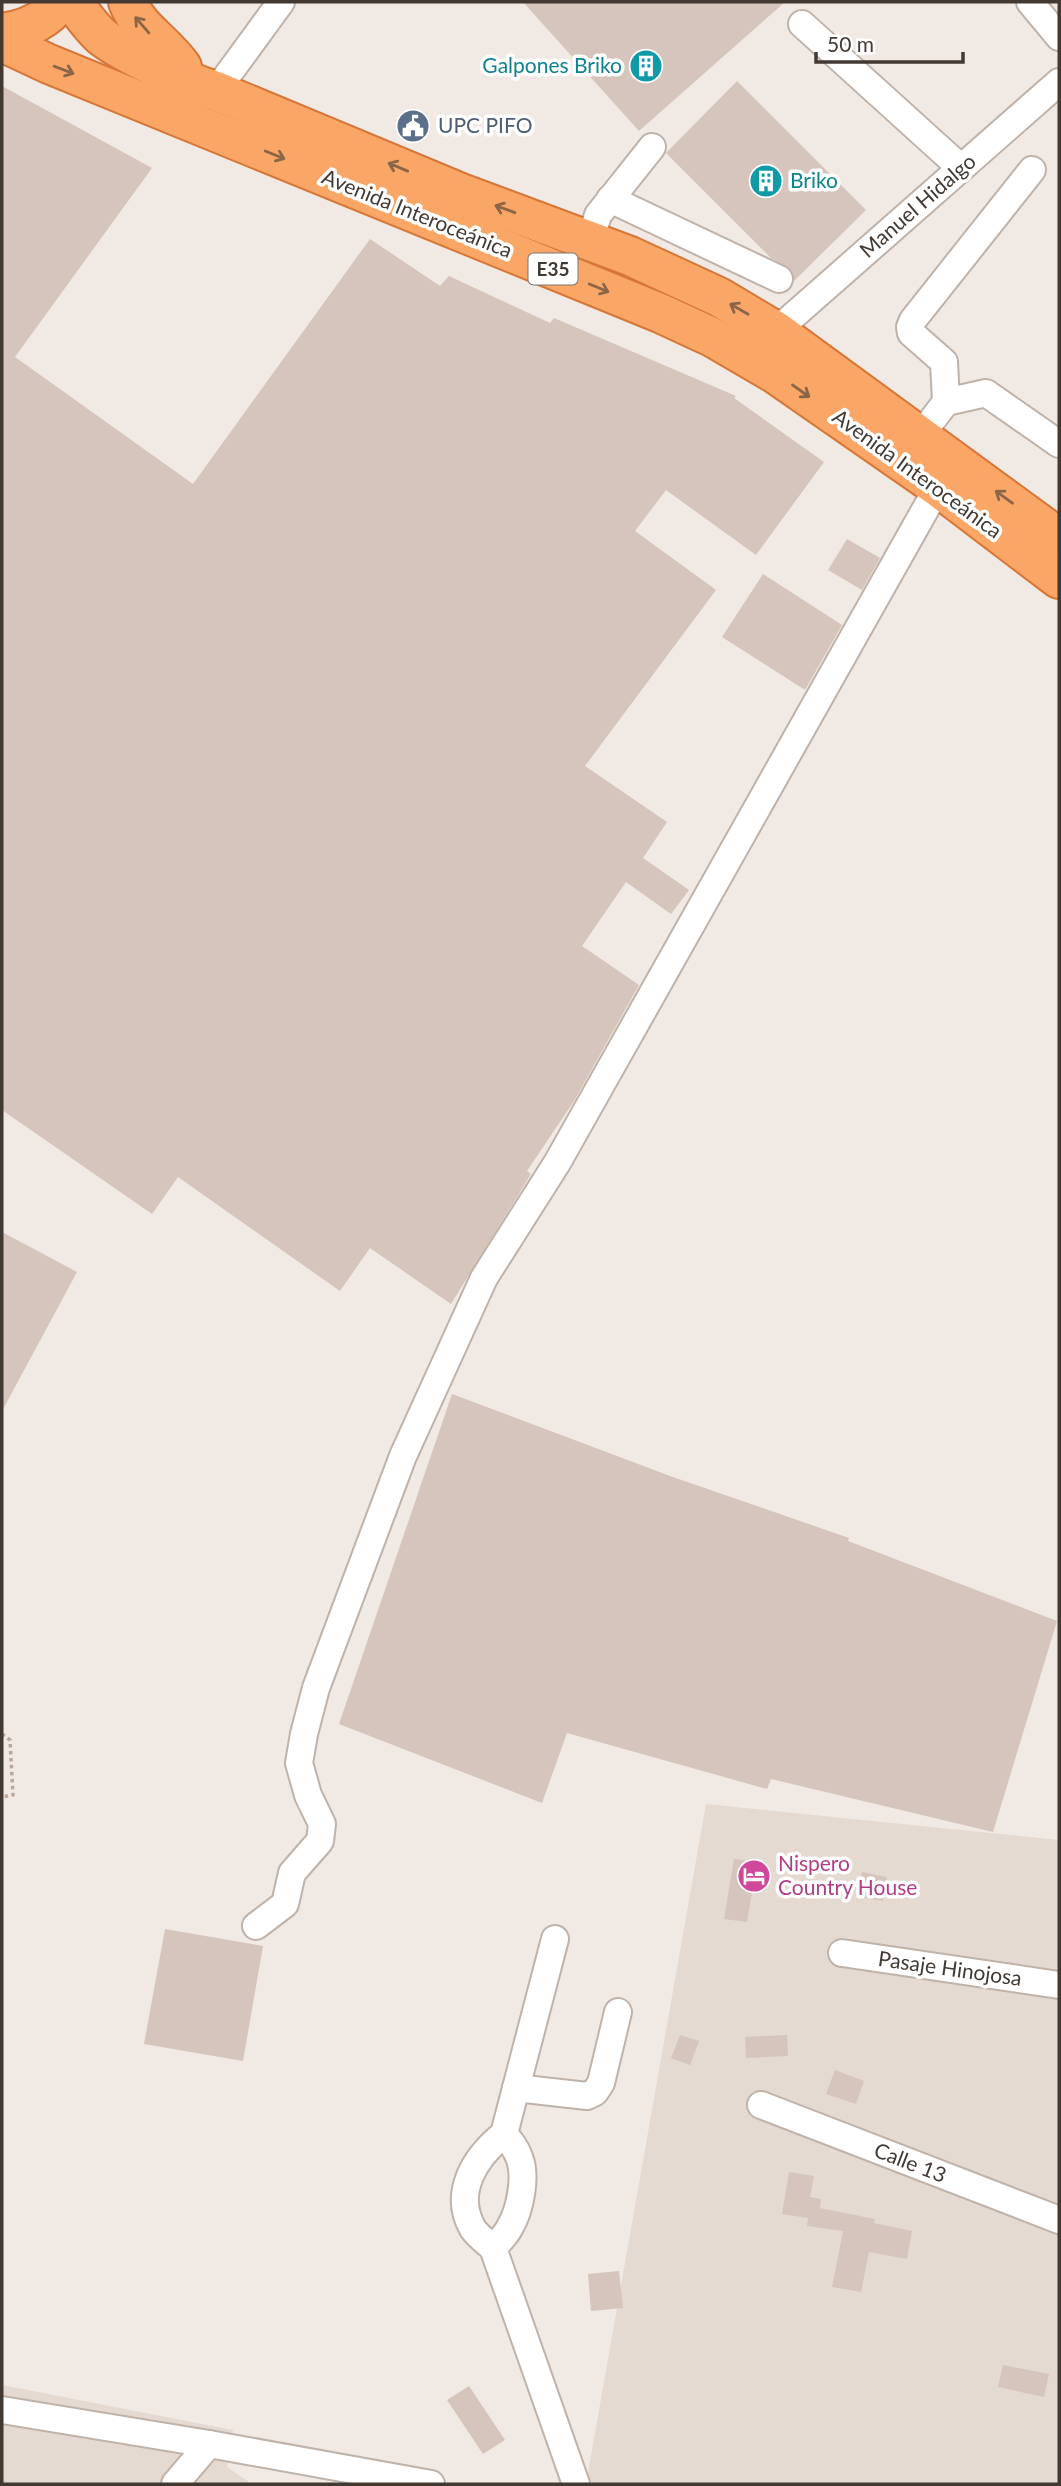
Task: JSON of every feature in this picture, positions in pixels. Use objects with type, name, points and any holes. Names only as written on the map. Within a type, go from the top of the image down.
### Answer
[{"type":"highway","points":[[2,33],[24,28],[41,20],[60,2]]},
{"type":"highway","name":"Avenida Interoceánica","points":[[73,2],[89,23],[112,44],[204,87],[461,193],[630,256],[719,297],[776,331],[1059,538]]},
{"type":"highway","points":[[128,2],[141,26],[204,87]]},
{"type":"highway","name":"Avenida Interoceánica","points":[[2,42],[49,64],[660,313],[714,338],[774,373],[938,487],[1059,579]]},
{"type":"street","points":[[204,87],[281,2]]},
{"type":"street","points":[[1030,2],[1059,37]]},
{"type":"street","points":[[802,24],[961,168]]},
{"type":"street","name":"Manuel Hidalgo","points":[[776,331],[1059,82]]},
{"type":"street","points":[[590,241],[598,215],[652,147]]},
{"type":"street","points":[[1032,170],[910,327],[944,362],[1059,444]]},
{"type":"street","points":[[610,199],[779,279]]},
{"type":"street","points":[[944,362],[946,402]]},
{"type":"street","points":[[920,436],[946,402],[986,393]]},
{"type":"street","points":[[256,1926],[285,1904],[292,1873],[320,1841],[322,1824],[308,1795],[299,1763],[316,1688],[404,1456],[484,1278],[557,1163],[938,487]]},
{"type":"street","points":[[555,1939],[504,2134],[474,2165],[464,2199],[467,2216],[475,2232],[493,2248],[576,2484]]},
{"type":"street","name":"Pasaje Hinojosa","points":[[842,1953],[1059,1985]]},
{"type":"street","points":[[516,2088],[587,2096],[595,2092],[601,2083],[618,2012]]},
{"type":"street","name":"Calle 13","points":[[761,2105],[1059,2220]]},
{"type":"street","points":[[493,2248],[509,2230],[515,2217],[522,2174],[521,2160],[504,2134]]},
{"type":"street","points":[[2,2410],[431,2484]]},
{"type":"street","points":[[176,2484],[209,2444]]},
{"type":"path","points":[[2,1734],[10,1740],[13,1795],[2,1797]]},
{"type":"shaded area","points":[[706,1804],[1059,1840],[1059,2484],[586,2484]]},
{"type":"shaded area","points":[[2,2385],[233,2430],[227,2467],[252,2484],[2,2484]]},
{"type":"building","name":"Galpones Briko","points":[[523,2],[785,2],[639,131]]},
{"type":"building","name":"Briko","points":[[737,81],[866,210],[794,281],[791,270],[771,258],[666,153]]},
{"type":"building","points":[[2,86],[152,168],[15,357],[193,484],[370,239],[440,286],[449,276],[550,323],[554,318],[736,396],[734,398],[824,462],[756,555],[666,490],[635,531],[716,590],[585,766],[667,822],[643,858],[689,890],[671,914],[626,882],[582,946],[639,985],[574,1101],[527,1171],[531,1174],[451,1304],[370,1248],[340,1291],[178,1177],[152,1214],[2,1110]]},
{"type":"building","points":[[847,539],[880,558],[862,590],[828,570]]},
{"type":"building","points":[[763,574],[842,625],[805,690],[722,637]]},
{"type":"building","points":[[2,1232],[77,1272],[2,1411]]},
{"type":"building","points":[[452,1394],[670,1476],[849,1538],[848,1541],[1057,1621],[993,1832],[771,1779],[767,1789],[567,1733],[542,1803],[339,1724]]},
{"type":"building","points":[[734,1859],[757,1862],[747,1922],[724,1919]]},
{"type":"building","points":[[862,1872],[887,1877],[883,1901],[858,1897]]},
{"type":"building","points":[[165,1929],[263,1946],[243,2061],[144,2044]]},
{"type":"building","points":[[680,2035],[699,2041],[690,2065],[671,2058]]},
{"type":"building","points":[[787,2035],[788,2056],[746,2058],[745,2037]]},
{"type":"building","points":[[835,2070],[864,2081],[856,2104],[826,2094]]},
{"type":"building","points":[[789,2172],[814,2176],[810,2197],[821,2199],[820,2208],[875,2219],[874,2223],[912,2231],[907,2259],[869,2252],[861,2292],[832,2287],[843,2231],[807,2226],[808,2218],[782,2214]]},
{"type":"building","points":[[619,2271],[623,2308],[591,2311],[588,2274]]},
{"type":"building","points":[[1003,2365],[1049,2374],[1044,2397],[998,2387]]},
{"type":"building","points":[[469,2386],[505,2440],[483,2454],[447,2400]]},
{"type":"place","name":"Galpones Briko","points":[[646,66]]},
{"type":"place","name":"UPC PIFO","points":[[413,126]]},
{"type":"place","name":"Briko","points":[[766,181]]},
{"type":"place","name":"Nispero Country House","points":[[754,1876]]}]
